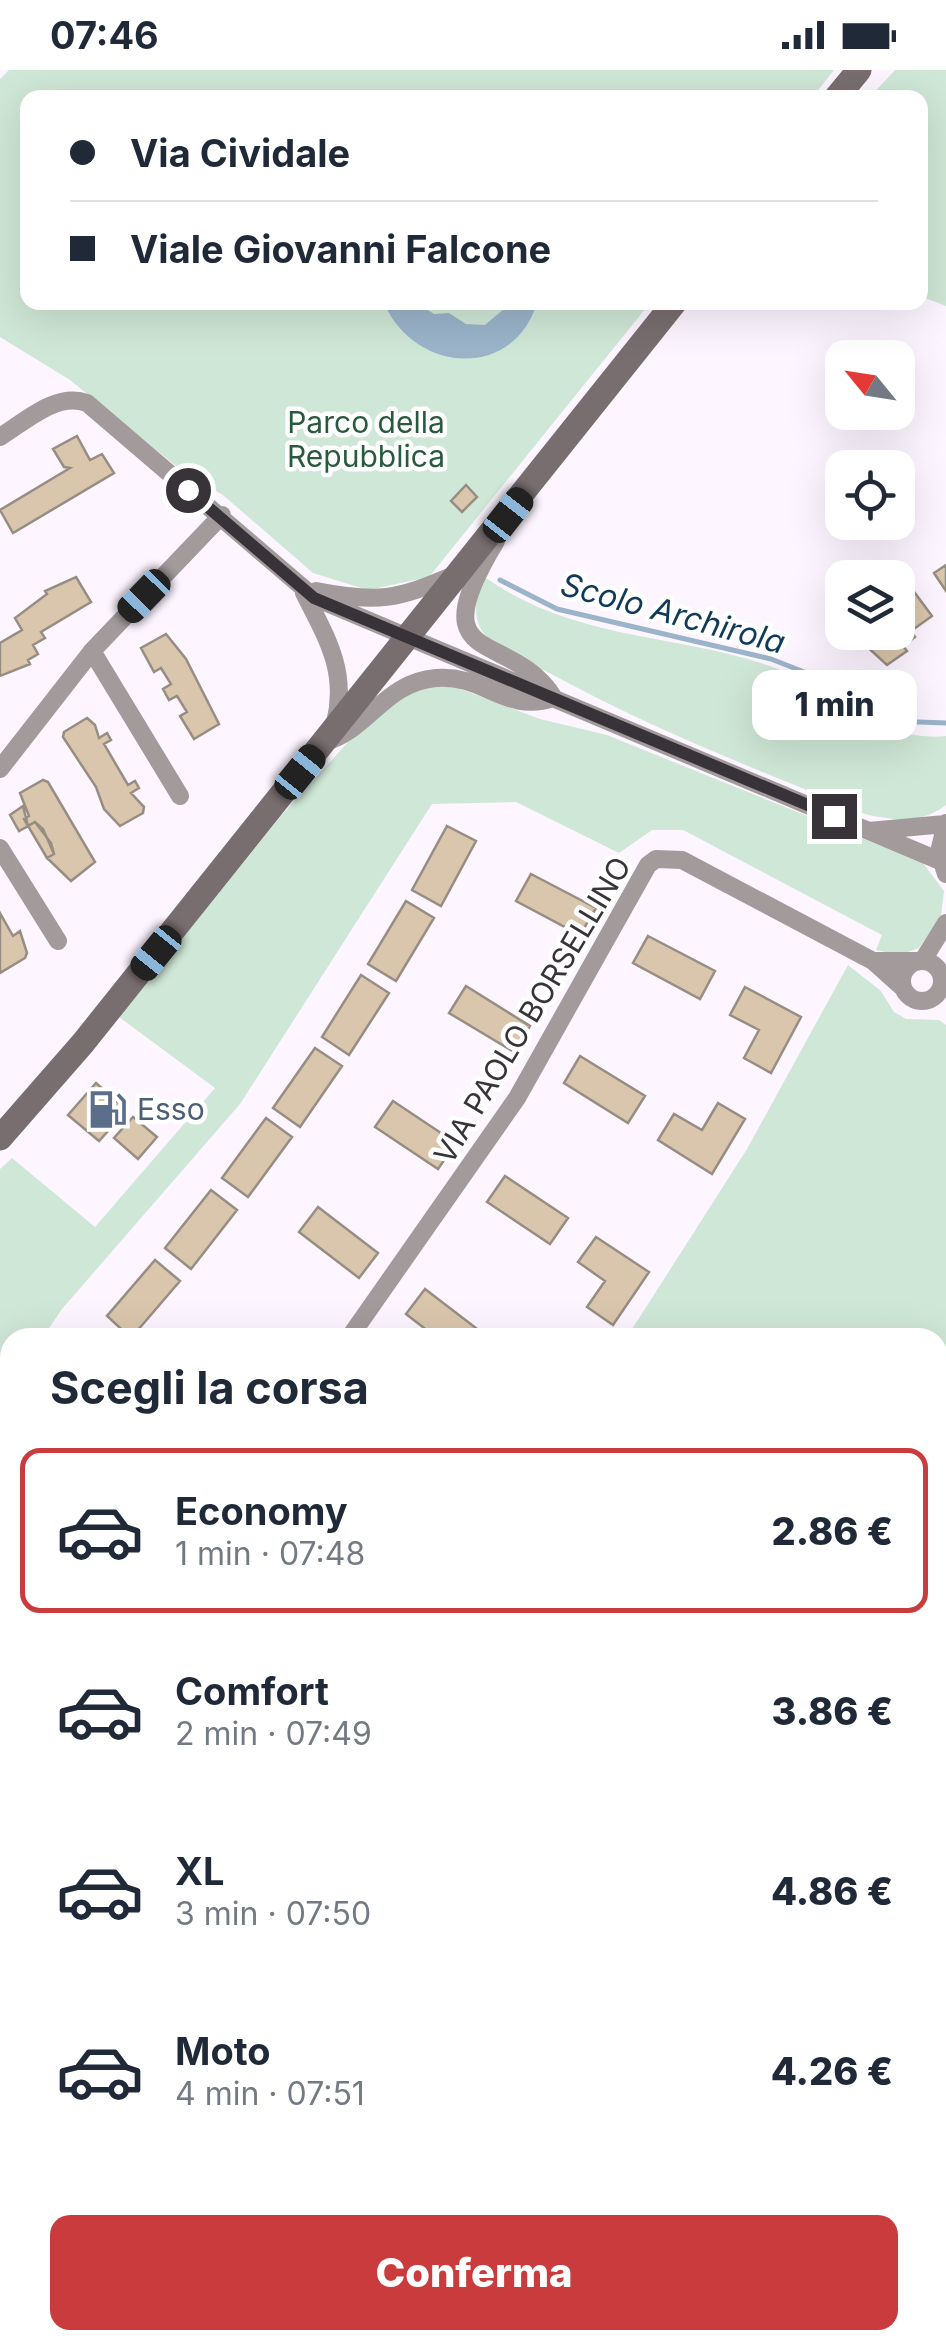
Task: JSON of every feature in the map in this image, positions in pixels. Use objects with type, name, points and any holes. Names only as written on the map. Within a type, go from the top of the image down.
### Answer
[{"type":"street","points":[[843,90],[859,70]]},
{"type":"street","points":[[0,1138],[83,1043],[669,310]]},
{"type":"street","points":[[0,437],[46,408],[77,400],[222,515],[301,588],[408,640],[869,831],[943,868]]},
{"type":"street","points":[[525,493],[471,585],[465,611],[476,641],[493,655],[541,678],[554,698]]},
{"type":"street","points":[[1,765],[92,650],[222,515]]},
{"type":"street","points":[[301,588],[369,602],[410,594],[464,571]]},
{"type":"street","points":[[301,588],[338,663],[340,701],[328,738]]},
{"type":"street","points":[[92,650],[180,796]]},
{"type":"street","points":[[328,738],[349,735],[382,699],[420,681],[465,681],[529,706],[554,698]]},
{"type":"street","points":[[869,831],[946,824],[939,842],[943,868]]},
{"type":"street","points":[[0,848],[58,941]]},
{"type":"street","name":"VIA PAOLO BORSELLINO","points":[[357,1328],[518,1098],[648,866],[656,859],[682,860],[873,961]]},
{"type":"street","points":[[902,987],[904,971],[920,961],[946,923]]},
{"type":"street","points":[[873,961],[920,961],[943,966],[940,990],[928,1000],[912,999],[873,961]]},
{"type":"green space","name":"Parco della Repubblica","points":[[9,70],[834,70],[818,90],[20,90],[20,310],[644,310],[429,577],[368,590],[313,573],[223,495],[186,474],[70,380],[0,337],[0,79]]},
{"type":"green space","points":[[895,70],[946,70],[946,306],[928,299],[928,90],[876,90]]},
{"type":"green space","points":[[486,578],[521,599],[593,626],[704,648],[778,669],[899,732],[946,736],[946,805],[907,819],[865,814],[594,697],[492,643],[476,614],[479,591]]},
{"type":"green space","points":[[447,684],[540,719],[607,735],[923,863],[944,891],[941,916],[919,948],[900,955],[876,950],[882,935],[683,830],[652,830],[619,853],[516,802],[432,804],[240,1104],[49,1328],[0,1328],[0,1169],[12,1158],[95,1227],[215,1088],[119,1017],[280,817],[370,718],[406,695]]},
{"type":"green space","points":[[848,965],[881,991],[894,1012],[906,1019],[939,1020],[946,1025],[946,1328],[633,1328],[747,1149]]},
{"type":"water","points":[[388,310],[449,313],[466,324],[485,325],[503,310],[534,310],[525,328],[507,346],[486,356],[439,354],[417,344]]},
{"type":"building","points":[[77,436],[90,460],[102,454],[114,473],[13,533],[0,510],[70,468],[64,467],[53,449]]},
{"type":"building","points":[[466,485],[477,497],[462,512],[451,501]]},
{"type":"building","points":[[946,565],[946,591],[934,573]]},
{"type":"building","points":[[76,577],[91,602],[41,632],[45,638],[33,645],[38,654],[28,660],[30,664],[0,676],[0,643],[22,630],[15,618],[47,594],[45,591]]},
{"type":"building","points":[[915,593],[932,616],[915,628]]},
{"type":"building","points":[[166,634],[186,659],[219,724],[194,739],[180,716],[187,712],[177,696],[169,700],[163,689],[171,684],[161,668],[154,672],[141,648]]},
{"type":"building","points":[[871,650],[907,651],[887,665]]},
{"type":"building","points":[[87,718],[95,725],[99,738],[107,733],[111,740],[104,744],[128,785],[135,781],[139,788],[131,793],[144,807],[143,813],[120,826],[104,809],[96,787],[63,737],[64,732]]},
{"type":"building","points":[[43,780],[48,782],[95,862],[71,881],[47,858],[54,854],[43,829],[35,822],[28,826],[24,819],[29,816],[20,793]]},
{"type":"building","points":[[23,806],[28,826],[19,831],[10,815]]},
{"type":"building","points":[[35,822],[51,843],[54,854],[47,858],[28,826]]},
{"type":"building","points":[[447,826],[476,841],[441,906],[412,890]]},
{"type":"building","points":[[531,874],[596,908],[580,935],[516,901]]},
{"type":"building","points":[[406,901],[434,918],[396,981],[368,964]]},
{"type":"building","points":[[0,913],[13,936],[20,931],[27,953],[0,973]]},
{"type":"building","points":[[648,936],[715,971],[700,999],[633,963]]},
{"type":"building","points":[[361,975],[389,993],[349,1055],[322,1037]]},
{"type":"building","points":[[466,986],[530,1026],[514,1052],[449,1013]]},
{"type":"building","points":[[745,987],[801,1017],[771,1073],[744,1058],[759,1030],[730,1015]]},
{"type":"building","points":[[315,1048],[342,1066],[300,1127],[273,1108]]},
{"type":"building","points":[[580,1056],[645,1096],[628,1123],[564,1083]]},
{"type":"building","points":[[96,1083],[127,1110],[99,1141],[68,1115]]},
{"type":"building","points":[[393,1101],[456,1143],[438,1169],[375,1127]]},
{"type":"building","points":[[718,1103],[745,1119],[712,1174],[658,1140],[674,1114],[702,1130]]},
{"type":"building","points":[[133,1117],[157,1137],[138,1159],[114,1138]]},
{"type":"building","points":[[266,1118],[292,1137],[248,1197],[222,1178]]},
{"type":"building","points":[[505,1176],[568,1218],[550,1244],[487,1202]]},
{"type":"building","points":[[211,1190],[237,1210],[191,1269],[165,1248]]},
{"type":"building","points":[[318,1207],[378,1253],[359,1278],[299,1232]]},
{"type":"building","points":[[596,1237],[649,1272],[613,1325],[587,1307],[605,1281],[578,1262]]},
{"type":"building","points":[[155,1260],[180,1281],[140,1328],[120,1328],[107,1316]]},
{"type":"building","points":[[425,1289],[476,1328],[424,1328],[406,1314]]},
{"type":"waterway","name":"Scolo Archirola","points":[[500,580],[557,609],[771,659],[827,681],[891,721],[946,723]]},
{"type":"place","name":"Esso","points":[[107,1109]]},
{"type":"route","points":[[188,490],[222,515],[314,598],[834,816]]}]
